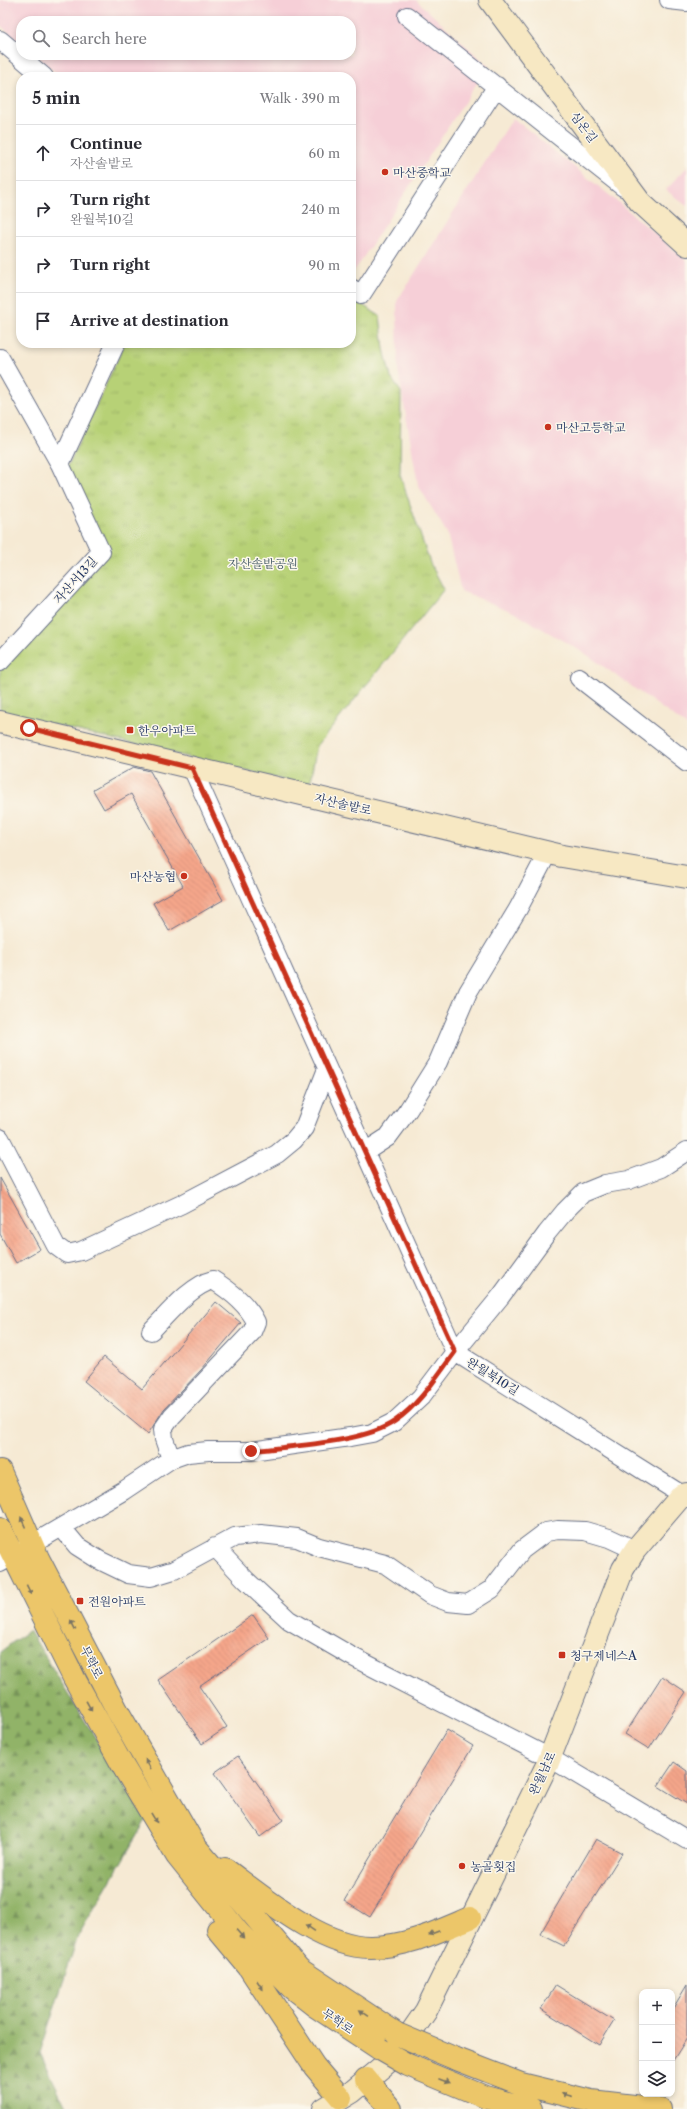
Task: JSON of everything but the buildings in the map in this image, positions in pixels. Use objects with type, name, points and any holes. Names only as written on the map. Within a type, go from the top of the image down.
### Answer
[{"type":"main road","name":"심온길","points":[[490,0],[636,197],[687,245]]},
{"type":"main road","name":"자산솔밭로","points":[[0,722],[548,852],[687,877]]},
{"type":"main road","name":"무학로","points":[[0,1471],[33,1545],[117,1710],[195,1846],[299,1969],[397,2034],[521,2084],[591,2101],[660,2109]]},
{"type":"main road","name":"완월남로","points":[[332,2104],[395,2057],[426,2011],[470,1918],[550,1758],[623,1569],[635,1550],[685,1495]]},
{"type":"main road","name":"무학로","points":[[0,1529],[6,1559],[124,1768],[177,1856],[238,1932],[292,1988],[315,2006],[395,2057],[485,2097],[531,2109]]},
{"type":"main road","name":"무학로","points":[[195,1846],[315,1932],[344,1942],[370,1947],[403,1943],[433,1934],[470,1918]]},
{"type":"main road","name":"무학로","points":[[188,1870],[209,1916],[248,1966],[314,2066],[332,2104]]},
{"type":"main road","points":[[366,2079],[391,2109]]},
{"type":"street","points":[[669,0],[687,2]]},
{"type":"street","points":[[408,16],[636,197]]},
{"type":"street","points":[[0,40],[16,53]]},
{"type":"street","points":[[24,60],[38,72]]},
{"type":"street","points":[[356,291],[497,86]]},
{"type":"street","points":[[60,464],[114,348]]},
{"type":"street","name":"자산서13길","points":[[0,358],[60,464],[101,552],[0,662]]},
{"type":"street","points":[[579,678],[687,762]]},
{"type":"street","name":"완월북10길","points":[[192,768],[455,1352],[685,1495]]},
{"type":"street","points":[[365,1152],[388,1137],[408,1110],[438,1062],[468,992],[518,909],[548,852]]},
{"type":"street","points":[[0,1138],[56,1246],[67,1254],[80,1251],[169,1210],[277,1154],[294,1140],[304,1128],[327,1069]]},
{"type":"street","points":[[6,1559],[62,1528],[171,1459],[188,1453],[208,1450],[258,1450],[306,1444],[372,1433],[394,1422],[409,1410],[421,1397],[455,1352],[501,1296],[547,1233],[565,1211],[584,1193],[605,1184],[629,1180],[661,1168],[687,1151]]},
{"type":"street","points":[[150,1331],[204,1282],[213,1280],[223,1286],[252,1313],[256,1322],[252,1332],[172,1416],[163,1429],[164,1439],[171,1459]]},
{"type":"street","points":[[62,1528],[77,1546],[99,1560],[128,1574],[144,1576],[152,1576],[174,1570],[235,1537],[261,1534],[297,1538],[319,1547],[385,1564],[430,1595],[448,1602],[468,1604],[492,1589],[522,1550],[546,1532],[558,1530],[585,1531],[609,1538],[635,1550]]},
{"type":"street","points":[[215,1547],[246,1580],[289,1620],[351,1656],[550,1758],[687,1840]]},
{"type":"shaded area","name":"마산중학교","points":[[0,0],[416,0],[488,66],[356,268],[356,72],[55,72],[41,60],[356,60],[356,16],[16,16],[16,39],[0,25]]},
{"type":"shaded area","name":"마산고등학교","points":[[513,118],[618,202],[687,261],[687,726],[586,654],[513,612],[461,591],[447,533],[418,485],[398,369],[397,301]]},
{"type":"shaded area","points":[[687,167],[687,206],[666,190]]},
{"type":"green space","name":"자산솔밭공원","points":[[356,301],[380,316],[384,349],[391,378],[401,392],[400,475],[430,563],[444,589],[317,746],[309,786],[0,712],[0,670],[107,553],[67,468],[123,348],[356,348]]},
{"type":"green space","points":[[29,1630],[146,1820],[78,1936],[40,2053],[67,2109],[0,2109],[0,1652]]},
{"type":"place","name":"마산중학교","points":[[385,172]]},
{"type":"place","name":"마산고등학교","points":[[548,427]]},
{"type":"place","name":"한우아파트","points":[[130,730]]},
{"type":"place","name":"마산농협","points":[[184,876]]},
{"type":"place","name":"전원아파트","points":[[80,1601]]},
{"type":"place","name":"청구제네스A","points":[[562,1655]]},
{"type":"place","name":"농골횟집","points":[[462,1866]]},
{"type":"route","points":[[29,728],[192,768],[455,1352],[421,1397],[409,1410],[394,1422],[372,1433],[350,1438],[251,1451]]}]
